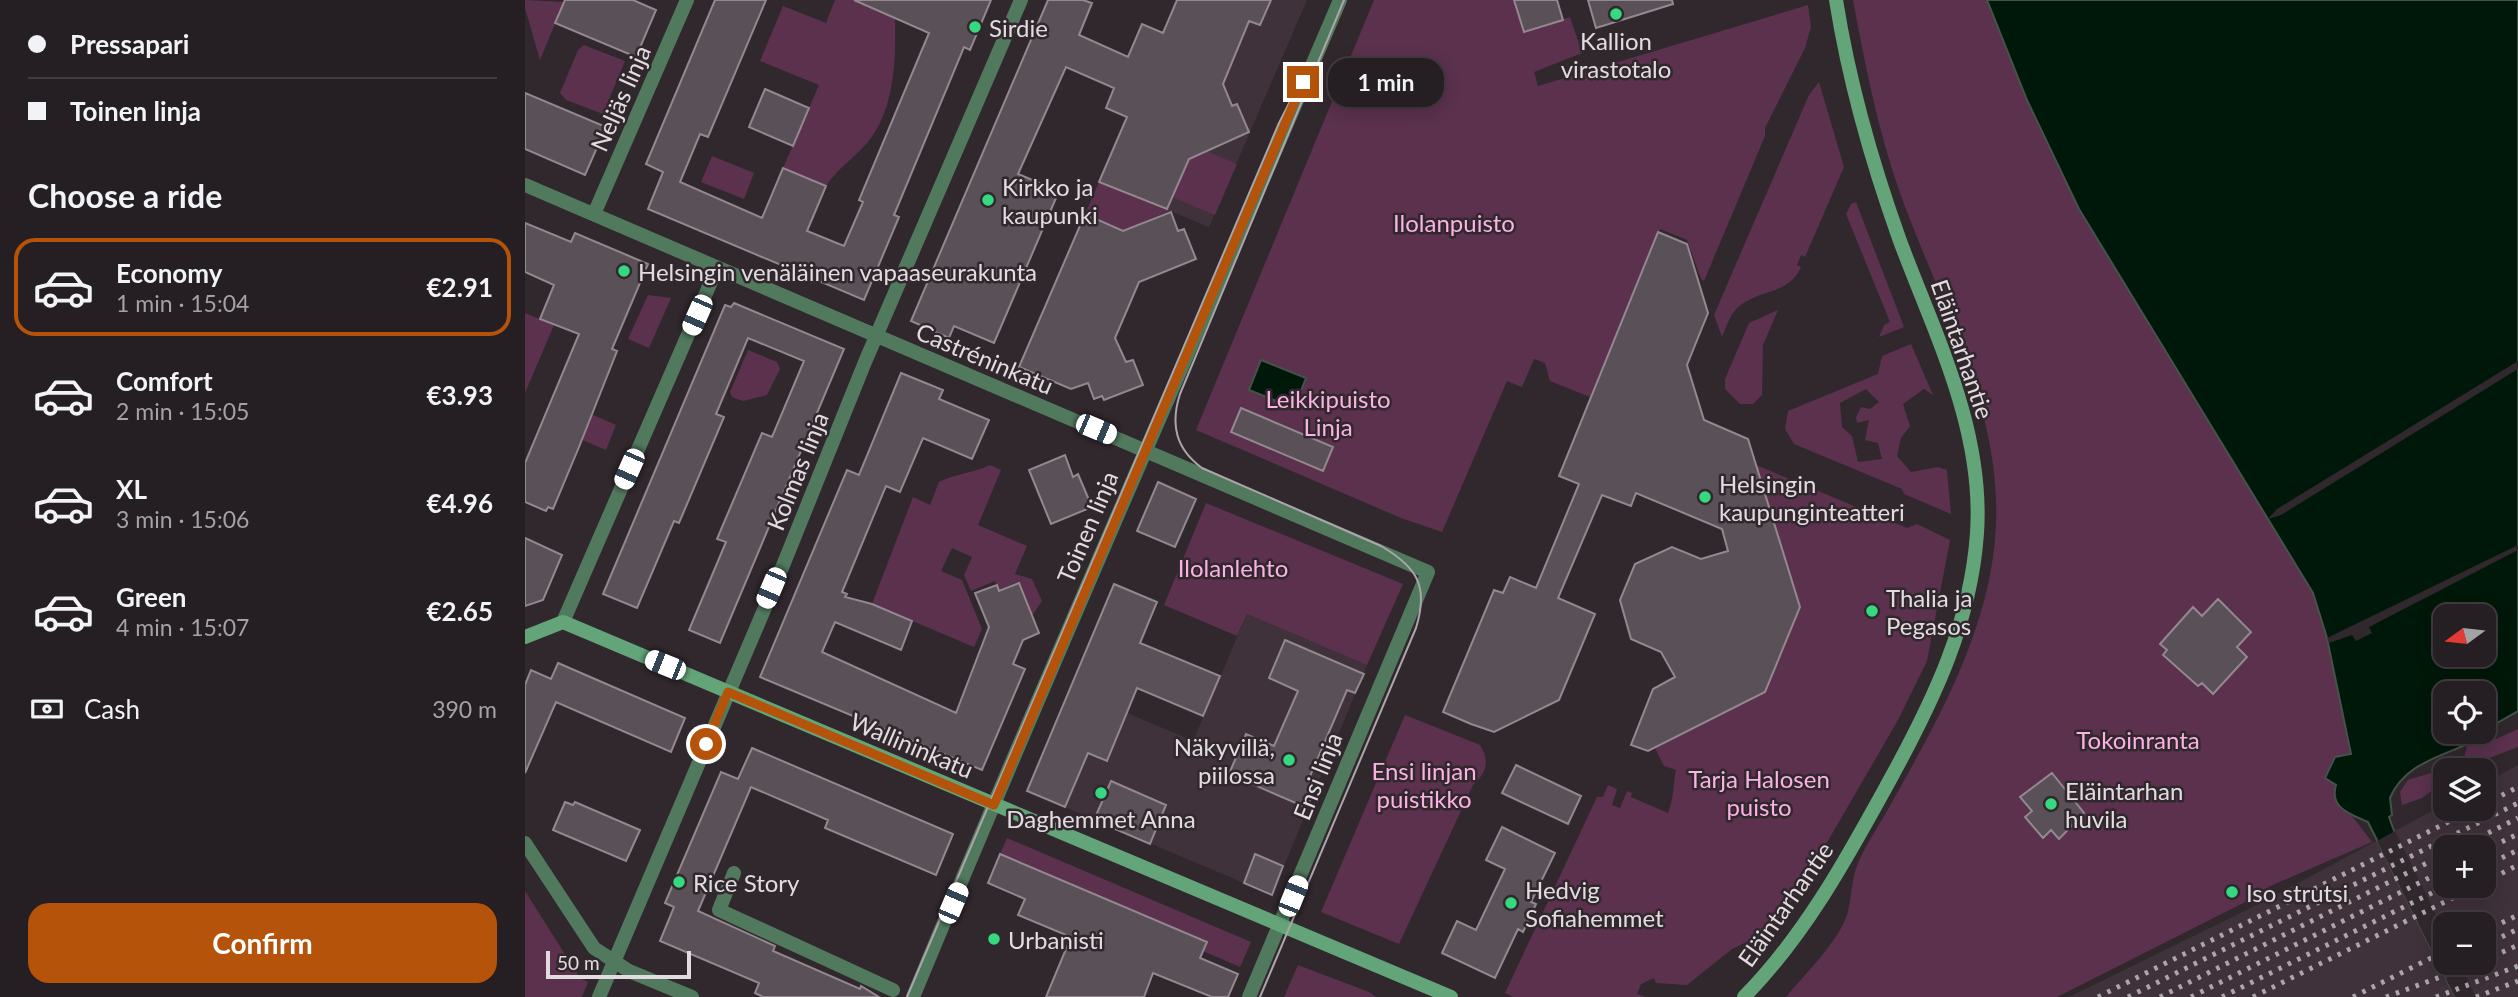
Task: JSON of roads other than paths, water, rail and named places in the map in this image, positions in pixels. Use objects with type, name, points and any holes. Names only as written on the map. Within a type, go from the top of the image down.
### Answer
[{"type":"main road","name":"Eläintarhantie","points":[[1744,997],[1766,975],[1814,910],[1843,864],[1923,719],[1959,631],[1976,538],[1972,447],[1959,396],[1875,171],[1854,92],[1836,0]]},
{"type":"main road","points":[[525,637],[563,622]]},
{"type":"main road","name":"Wallininkatu","points":[[563,622],[1280,924]]},
{"type":"main road","points":[[1280,924],[1451,997]]},
{"type":"street","name":"Neljäs linja","points":[[594,214],[687,0]]},
{"type":"street","name":"Kolmas linja","points":[[599,997],[876,336],[1021,0]]},
{"type":"street","name":"Toinen linja","points":[[913,997],[1340,0]]},
{"type":"street","name":"Castréninkatu","points":[[525,185],[1428,572]]},
{"type":"street","points":[[563,622],[717,268]]},
{"type":"street","name":"Ensi linja","points":[[1249,997],[1428,572]]},
{"type":"street","points":[[525,843],[594,948],[629,971],[692,997]]},
{"type":"street","points":[[734,873],[719,909],[893,989]]},
{"type":"tram line","points":[[1260,997],[1416,628],[1420,613],[1420,589],[1411,570],[1381,546],[1202,468],[1193,461],[1181,444],[1177,436],[1176,416],[1180,394],[1344,0]]},
{"type":"tram line","points":[[907,997],[1279,123],[1301,80]]},
{"type":"railway","points":[[2496,798],[2518,787]]},
{"type":"railway","points":[[2128,997],[2518,803]]},
{"type":"railway","points":[[2484,835],[2518,818]]},
{"type":"railway","points":[[2098,997],[2450,821]]},
{"type":"railway","points":[[2496,845],[2518,834]]},
{"type":"railway","points":[[2496,861],[2518,850]]},
{"type":"railway","points":[[2160,997],[2433,860]]},
{"type":"railway","points":[[2496,876],[2518,865]]},
{"type":"railway","points":[[2191,997],[2433,876]]},
{"type":"railway","points":[[2222,997],[2433,892]]},
{"type":"railway","points":[[2253,997],[2453,898]]},
{"type":"railway","points":[[2496,926],[2518,915]]},
{"type":"railway","points":[[2496,940],[2518,929]]},
{"type":"railway","points":[[2496,955],[2518,945]]},
{"type":"railway","points":[[2353,997],[2433,957]]},
{"type":"railway","points":[[2436,997],[2518,966]]},
{"type":"railway","points":[[2386,997],[2446,975]]},
{"type":"railway","points":[[2476,997],[2518,981]]},
{"type":"place","name":"Kallion virastotalo","points":[[1616,14]]},
{"type":"place","name":"Sirdie","points":[[975,27]]},
{"type":"place","name":"Kirkko ja kaupunki","points":[[988,200]]},
{"type":"place","name":"Helsingin venäläinen vapaaseurakunta","points":[[624,271]]},
{"type":"place","name":"Helsingin kaupunginteatteri","points":[[1705,497]]},
{"type":"place","name":"Thalia ja Pegasos","points":[[1872,611]]},
{"type":"place","name":"Näkyvillä, piilossa","points":[[1289,760]]},
{"type":"place","name":"Daghemmet Anna","points":[[1101,793]]},
{"type":"place","name":"Eläintarhan huvila","points":[[2051,804]]},
{"type":"place","name":"Rice Story","points":[[679,882]]},
{"type":"place","name":"Iso strutsi","points":[[2232,892]]},
{"type":"place","name":"Hedvig Sofiahemmet","points":[[1511,903]]},
{"type":"place","name":"Urbanisti","points":[[994,939]]},
{"type":"park label","name":"Ilolanpuisto","points":[[1454,222]]},
{"type":"park label","name":"Leikkipuisto Linja","points":[[1328,412]]},
{"type":"park label","name":"Ilolanlehto","points":[[1233,567]]},
{"type":"park label","name":"Tokoinranta","points":[[2138,739]]},
{"type":"park label","name":"Ensi linjan puistikko","points":[[1424,784]]},
{"type":"park label","name":"Tarja Halosen puisto","points":[[1759,792]]}]
